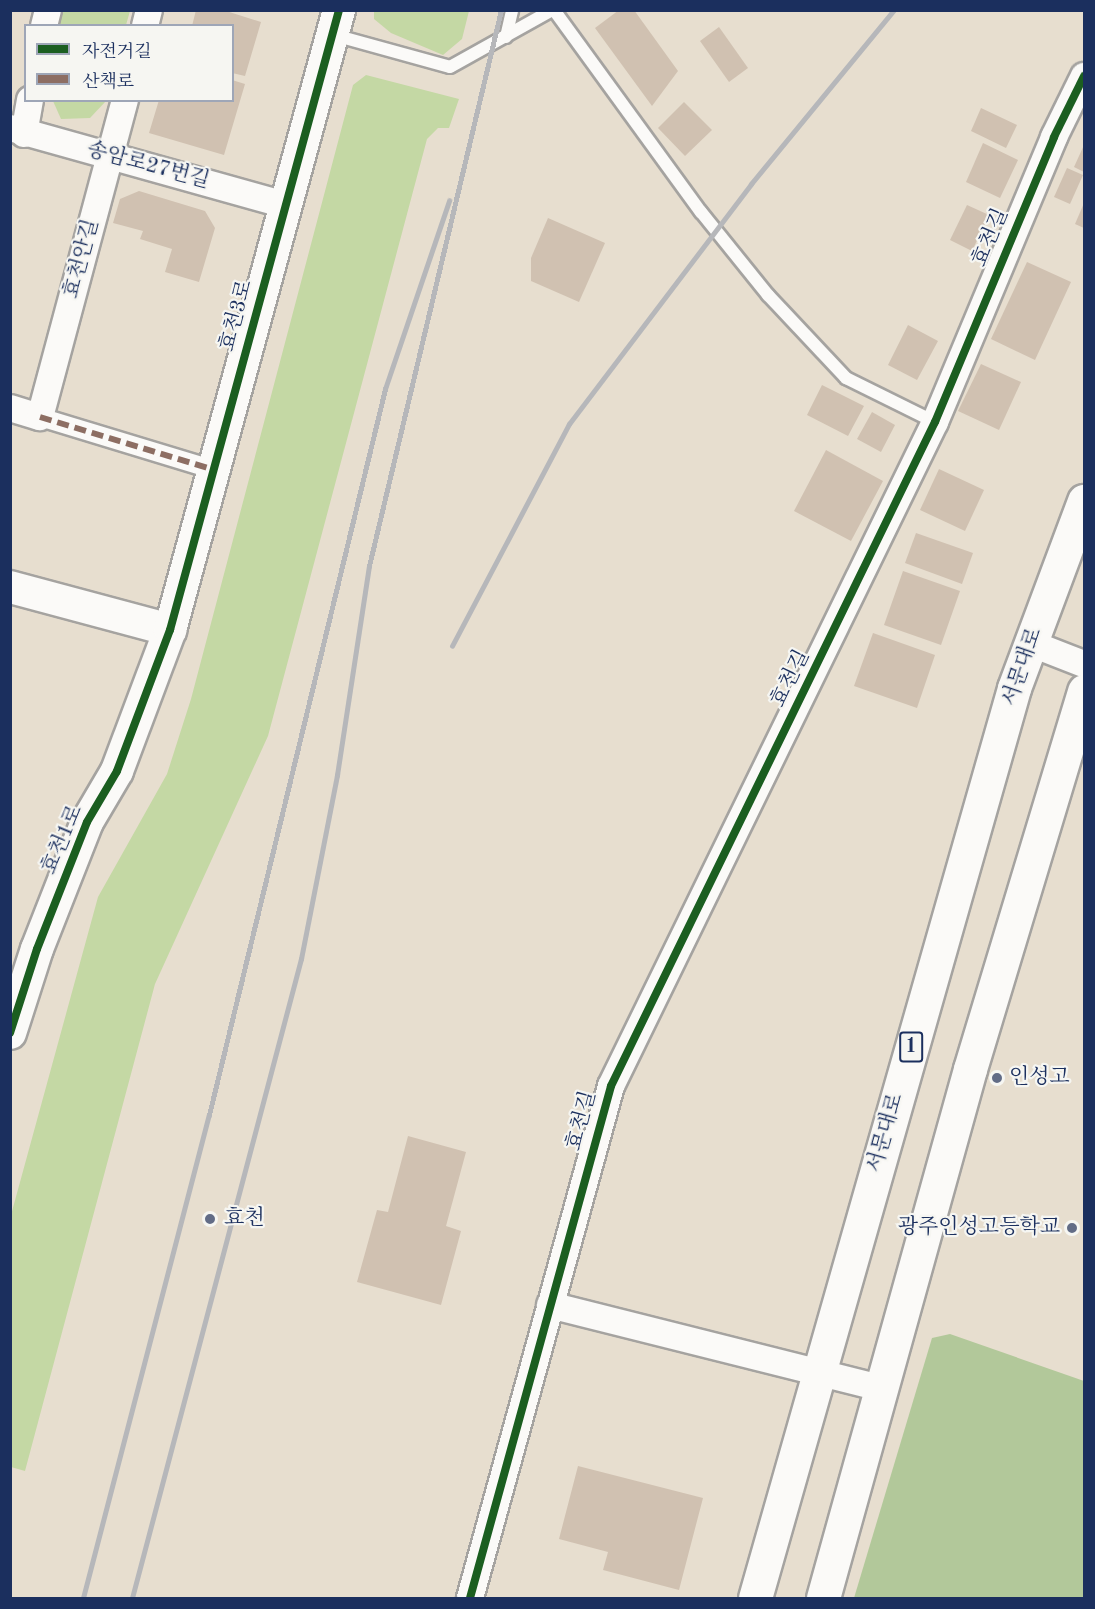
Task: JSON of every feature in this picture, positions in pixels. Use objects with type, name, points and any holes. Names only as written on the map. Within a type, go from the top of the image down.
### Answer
[{"type":"main road","name":"서문대로","points":[[755,1599],[818,1371],[1030,643],[1084,501]]},
{"type":"main road","points":[[823,1599],[970,1069],[1084,691]]},
{"type":"street","name":"효천3로","points":[[170,630],[336,22]]},
{"type":"street","name":"효천길","points":[[470,1599],[611,1086],[935,422],[1054,137],[1084,76]]},
{"type":"street","points":[[17,131],[29,102]]},
{"type":"street","name":"효천안길","points":[[40,417],[124,102]]},
{"type":"street","name":"송암로27번길","points":[[17,131],[110,154],[285,205]]},
{"type":"street","points":[[10,408],[214,470]]},
{"type":"street","points":[[10,587],[170,630]]},
{"type":"street","name":"효천1로","points":[[10,1034],[25,982],[87,822],[117,771],[170,630]]},
{"type":"street","points":[[1030,643],[1084,664]]},
{"type":"street","points":[[550,1305],[880,1388]]},
{"type":"lane","points":[[506,37],[512,10]]},
{"type":"lane","points":[[336,22],[450,67],[553,10],[701,212],[768,295],[846,378],[935,422]]},
{"type":"green space","points":[[63,10],[130,11],[126,24],[59,24]]},
{"type":"green space","points":[[374,10],[469,11],[462,39],[443,55],[391,33],[374,19]]},
{"type":"green space","points":[[366,75],[459,99],[449,128],[438,128],[427,139],[268,736],[155,984],[25,1471],[11,1467],[11,1215],[98,897],[167,774],[191,699],[353,85]]},
{"type":"green space","points":[[53,102],[105,102],[90,118],[61,119]]},
{"type":"green space","points":[[950,1334],[1084,1381],[1084,1598],[854,1598],[932,1338]]},
{"type":"building","points":[[196,10],[223,10],[261,22],[245,76],[234,73],[234,24],[192,24]]},
{"type":"building","points":[[619,10],[634,10],[678,71],[652,106],[595,28]]},
{"type":"building","points":[[719,27],[748,68],[729,82],[700,41]]},
{"type":"building","points":[[234,81],[245,84],[224,155],[149,133],[158,102],[234,102]]},
{"type":"building","points":[[684,102],[712,130],[685,156],[658,128]]},
{"type":"building","points":[[981,108],[1017,125],[1006,148],[971,131]]},
{"type":"building","points":[[983,143],[1018,160],[1000,198],[966,182]]},
{"type":"building","points":[[1084,145],[1084,172],[1074,167]]},
{"type":"building","points":[[1067,168],[1083,175],[1070,204],[1054,197]]},
{"type":"building","points":[[139,191],[205,211],[215,228],[199,282],[165,272],[172,249],[140,239],[143,231],[113,223],[120,199]]},
{"type":"building","points":[[1084,203],[1084,228],[1075,224]]},
{"type":"building","points":[[967,205],[989,215],[972,251],[950,240]]},
{"type":"building","points":[[548,218],[605,243],[579,302],[531,281],[531,258]]},
{"type":"building","points":[[1027,262],[1071,282],[1035,360],[991,339]]},
{"type":"building","points":[[908,325],[938,341],[917,380],[888,365]]},
{"type":"building","points":[[981,364],[1021,382],[999,430],[958,411]]},
{"type":"building","points":[[822,385],[864,406],[848,436],[807,415]]},
{"type":"building","points":[[872,412],[895,425],[881,452],[857,439]]},
{"type":"building","points":[[826,450],[883,481],[851,541],[794,511]]},
{"type":"building","points":[[939,469],[984,490],[965,531],[920,510]]},
{"type":"building","points":[[916,533],[973,553],[962,584],[905,563]]},
{"type":"building","points":[[903,571],[960,591],[941,645],[884,625]]},
{"type":"building","points":[[873,633],[935,655],[917,708],[854,686]]},
{"type":"building","points":[[408,1136],[466,1152],[446,1226],[461,1231],[441,1305],[357,1282],[377,1210],[388,1212]]},
{"type":"building","points":[[578,1466],[703,1498],[679,1590],[603,1570],[608,1552],[559,1539]]},
{"type":"railway","points":[[132,1598],[301,959],[337,775],[369,566],[501,10]]},
{"type":"railway","points":[[452,646],[569,424],[751,184],[894,10]]},
{"type":"railway","points":[[83,1598],[209,1115],[385,389],[449,201]]},
{"type":"marked path","points":[[40,417],[214,470]]},
{"type":"cycle path","points":[[10,1033],[37,949],[87,822],[117,771],[170,630],[339,10]]},
{"type":"cycle path","points":[[470,1598],[611,1086],[935,422],[1054,137],[1084,76]]},
{"type":"place","name":"인성고","points":[[997,1078]]},
{"type":"place","name":"효천","points":[[210,1219]]},
{"type":"place","name":"광주인성고등학교","points":[[1072,1228]]}]
